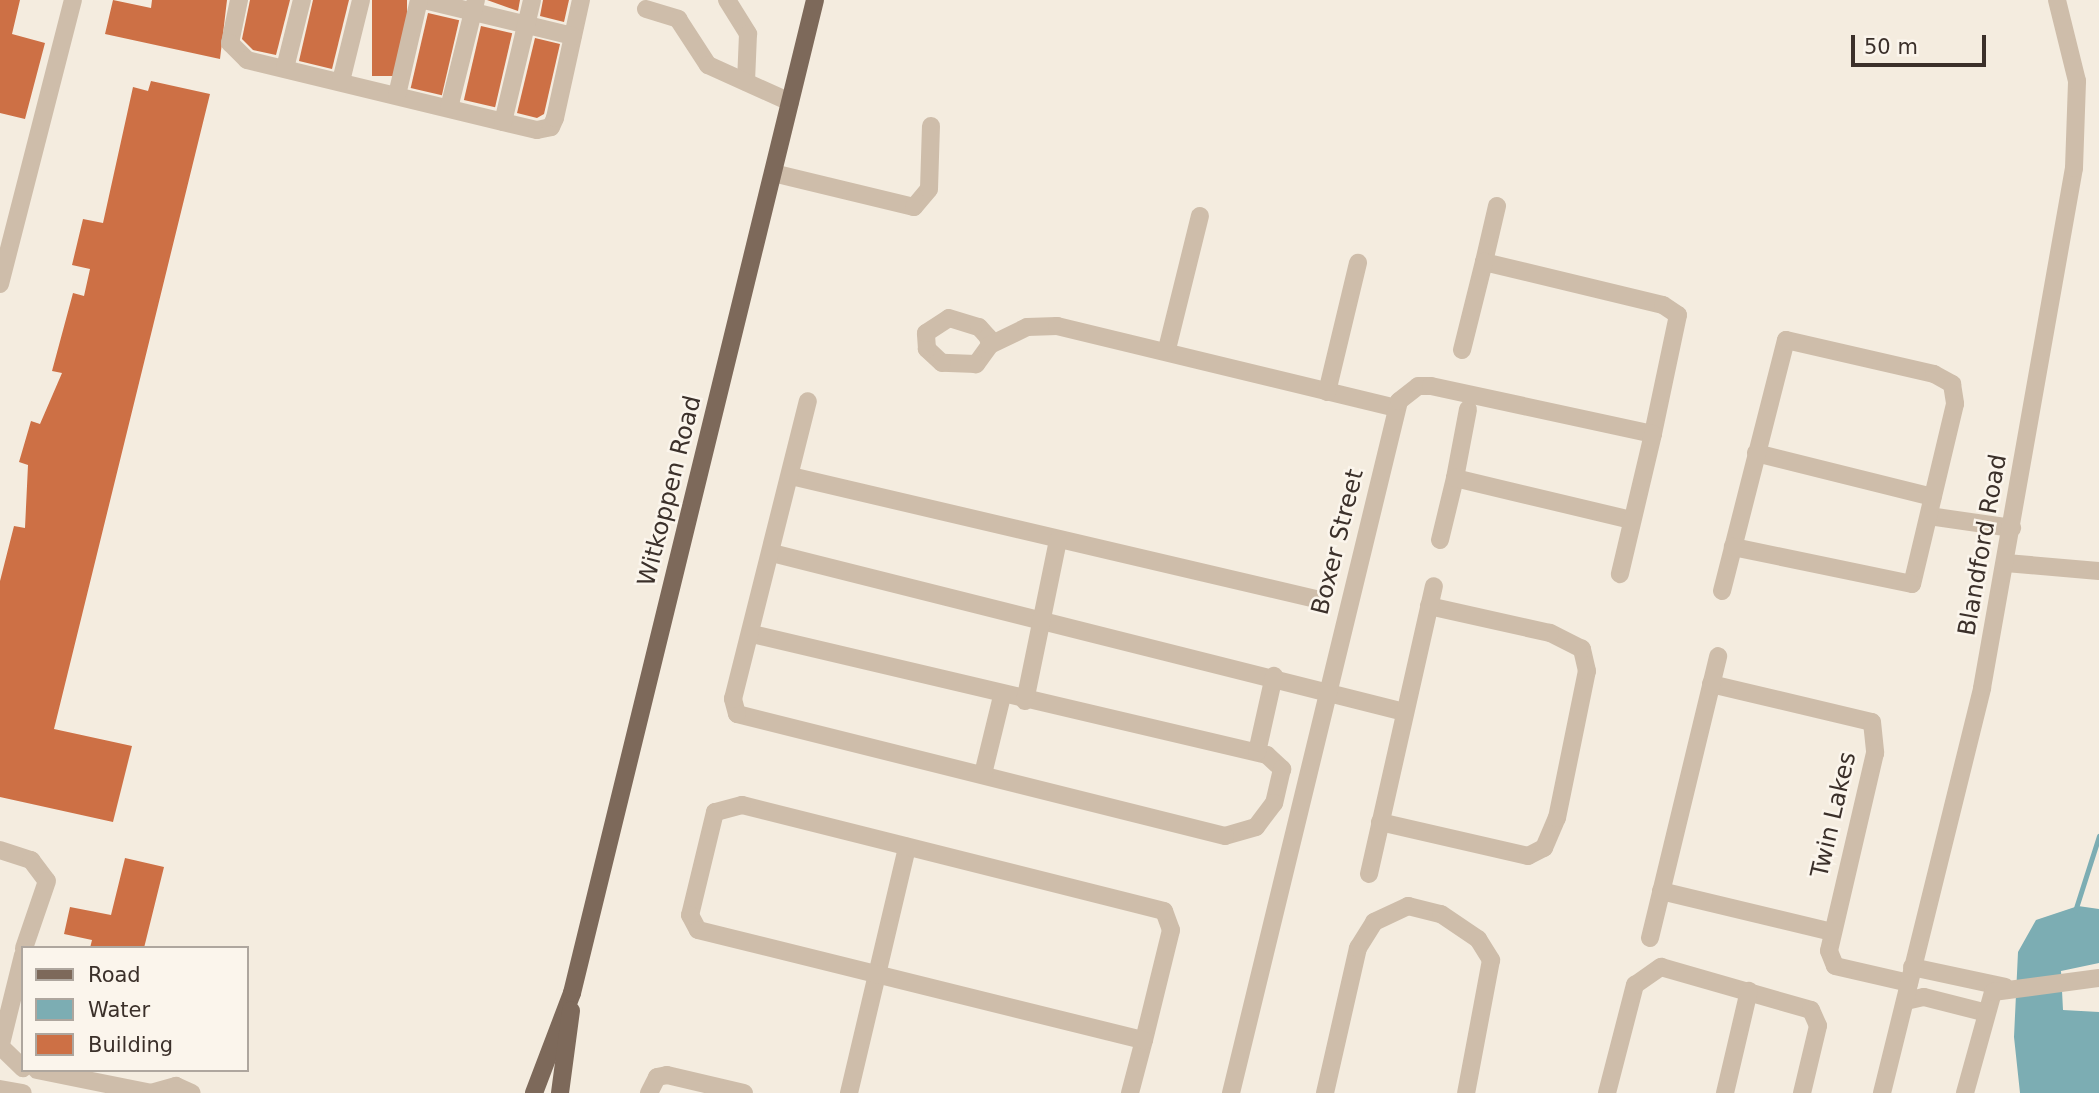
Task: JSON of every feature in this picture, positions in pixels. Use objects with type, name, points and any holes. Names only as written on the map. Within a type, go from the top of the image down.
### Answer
[{"type":"main road","name":"Witkoppen Road","points":[[560,1093],[572,993],[815,0]]},
{"type":"main road","name":"Witkoppen Road","points":[[534,1093],[572,993]]},
{"type":"street","points":[[0,284],[74,0]]},
{"type":"street","points":[[239,0],[231,49],[285,68],[503,122],[551,127],[581,0]]},
{"type":"street","points":[[285,68],[302,0]]},
{"type":"street","points":[[341,81],[361,0]]},
{"type":"street","points":[[397,95],[421,0],[475,6],[526,25],[573,36]]},
{"type":"street","points":[[503,122],[532,0]]},
{"type":"street","points":[[727,0],[748,34],[746,82]]},
{"type":"street","name":"Blandford Road","points":[[1882,1093],[1982,688],[2006,563],[2078,121],[2075,65],[2057,0]]},
{"type":"street","points":[[449,108],[475,6]]},
{"type":"street","points":[[646,9],[678,19],[708,65],[790,102]]},
{"type":"street","points":[[773,173],[914,207],[929,189],[931,126]]},
{"type":"street","points":[[1462,350],[1497,206]]},
{"type":"street","points":[[1167,349],[1200,216]]},
{"type":"street","points":[[1484,262],[1674,310],[1678,331],[1620,575]]},
{"type":"street","points":[[1327,392],[1358,263]]},
{"type":"street","points":[[990,345],[1042,325],[1167,349],[1395,408],[1418,386],[1431,386],[1653,434]]},
{"type":"street","points":[[1721,591],[1780,347],[1789,338],[1809,341],[1952,384],[1955,404],[1915,581],[1907,586],[1733,547]]},
{"type":"street","points":[[752,634],[1002,696],[1257,752],[1279,762],[1278,790],[1268,814],[1234,837],[737,714],[733,699],[752,634],[808,401]]},
{"type":"street","name":"Boxer Street","points":[[1231,1093],[1395,408]]},
{"type":"street","points":[[1440,540],[1468,409]]},
{"type":"street","points":[[1756,453],[1933,497]]},
{"type":"street","points":[[791,476],[1316,599]]},
{"type":"street","points":[[1455,478],[1631,520]]},
{"type":"street","points":[[1929,516],[2012,527]]},
{"type":"street","points":[[1025,701],[1058,540]]},
{"type":"street","points":[[772,554],[1328,688],[1404,712]]},
{"type":"street","points":[[2006,563],[2099,571]]},
{"type":"street","points":[[1369,874],[1434,586]]},
{"type":"street","points":[[1380,822],[1528,856],[1544,849],[1557,818],[1587,671],[1582,649],[1550,633],[1429,607]]},
{"type":"street","points":[[1650,938],[1718,656]]},
{"type":"street","points":[[1257,752],[1274,676]]},
{"type":"street","name":"Twin Lakes","points":[[1711,684],[1865,716],[1875,729],[1832,932],[1835,965],[1909,984]]},
{"type":"street","points":[[983,774],[1002,696]]},
{"type":"street","points":[[1130,1093],[1144,1040],[1171,930],[1168,914],[742,805],[722,806],[691,910],[702,932],[1144,1040]]},
{"type":"street","points":[[849,1093],[907,847]]},
{"type":"street","points":[[0,850],[31,860],[47,881],[25,946]]},
{"type":"street","points":[[1661,891],[1832,932]]},
{"type":"street","points":[[1325,1093],[1358,948],[1374,922],[1408,906],[1441,914],[1478,939],[1491,960],[1466,1093]]},
{"type":"street","points":[[21,963],[0,1047],[21,1066]]},
{"type":"street","points":[[1607,1093],[1642,975],[1661,967],[1802,1004],[1817,1019],[1802,1093]]},
{"type":"street","points":[[1909,984],[1956,977],[2009,987],[2099,978]]},
{"type":"street","points":[[1909,984],[1948,1003],[1985,1007]]},
{"type":"street","points":[[1965,1093],[1985,1007],[2009,987]]},
{"type":"street","points":[[1725,1093],[1749,991]]},
{"type":"street","points":[[47,1072],[151,1093],[176,1086],[192,1093]]},
{"type":"street","points":[[649,1093],[657,1077],[667,1075],[744,1093]]},
{"type":"street","points":[[0,1089],[23,1093]]},
{"type":"water","points":[[2078,906],[2099,909],[2099,963],[2061,971],[2063,1010],[2099,1012],[2099,1093],[2020,1093],[2014,1037],[2018,952],[2036,920]]},
{"type":"building","points":[[0,0],[20,0],[12,34],[45,43],[25,119],[0,113]]},
{"type":"building","points":[[113,0],[151,8],[152,0],[227,0],[220,59],[105,34]]},
{"type":"building","points":[[250,0],[290,0],[276,55],[253,50],[242,39]]},
{"type":"building","points":[[313,0],[349,0],[332,69],[299,61]]},
{"type":"building","points":[[372,0],[407,0],[407,76],[372,76]]},
{"type":"building","points":[[487,0],[520,0],[518,11]]},
{"type":"building","points":[[543,0],[569,0],[564,22],[540,16]]},
{"type":"building","points":[[428,13],[459,20],[442,95],[411,88]]},
{"type":"building","points":[[481,26],[512,33],[495,107],[464,100]]},
{"type":"building","points":[[535,38],[560,44],[544,114],[537,118],[517,113]]},
{"type":"building","points":[[151,81],[210,94],[54,729],[132,746],[113,822],[0,797],[0,581],[14,526],[25,528],[28,465],[19,462],[31,421],[40,424],[62,373],[52,371],[73,293],[84,296],[90,269],[72,265],[83,219],[103,223],[133,87],[148,91]]},
{"type":"building","points":[[125,858],[164,867],[144,946],[90,946],[92,940],[64,934],[70,907],[111,915]]},
{"type":"waterway","points":[[2075,911],[2099,836]]}]
